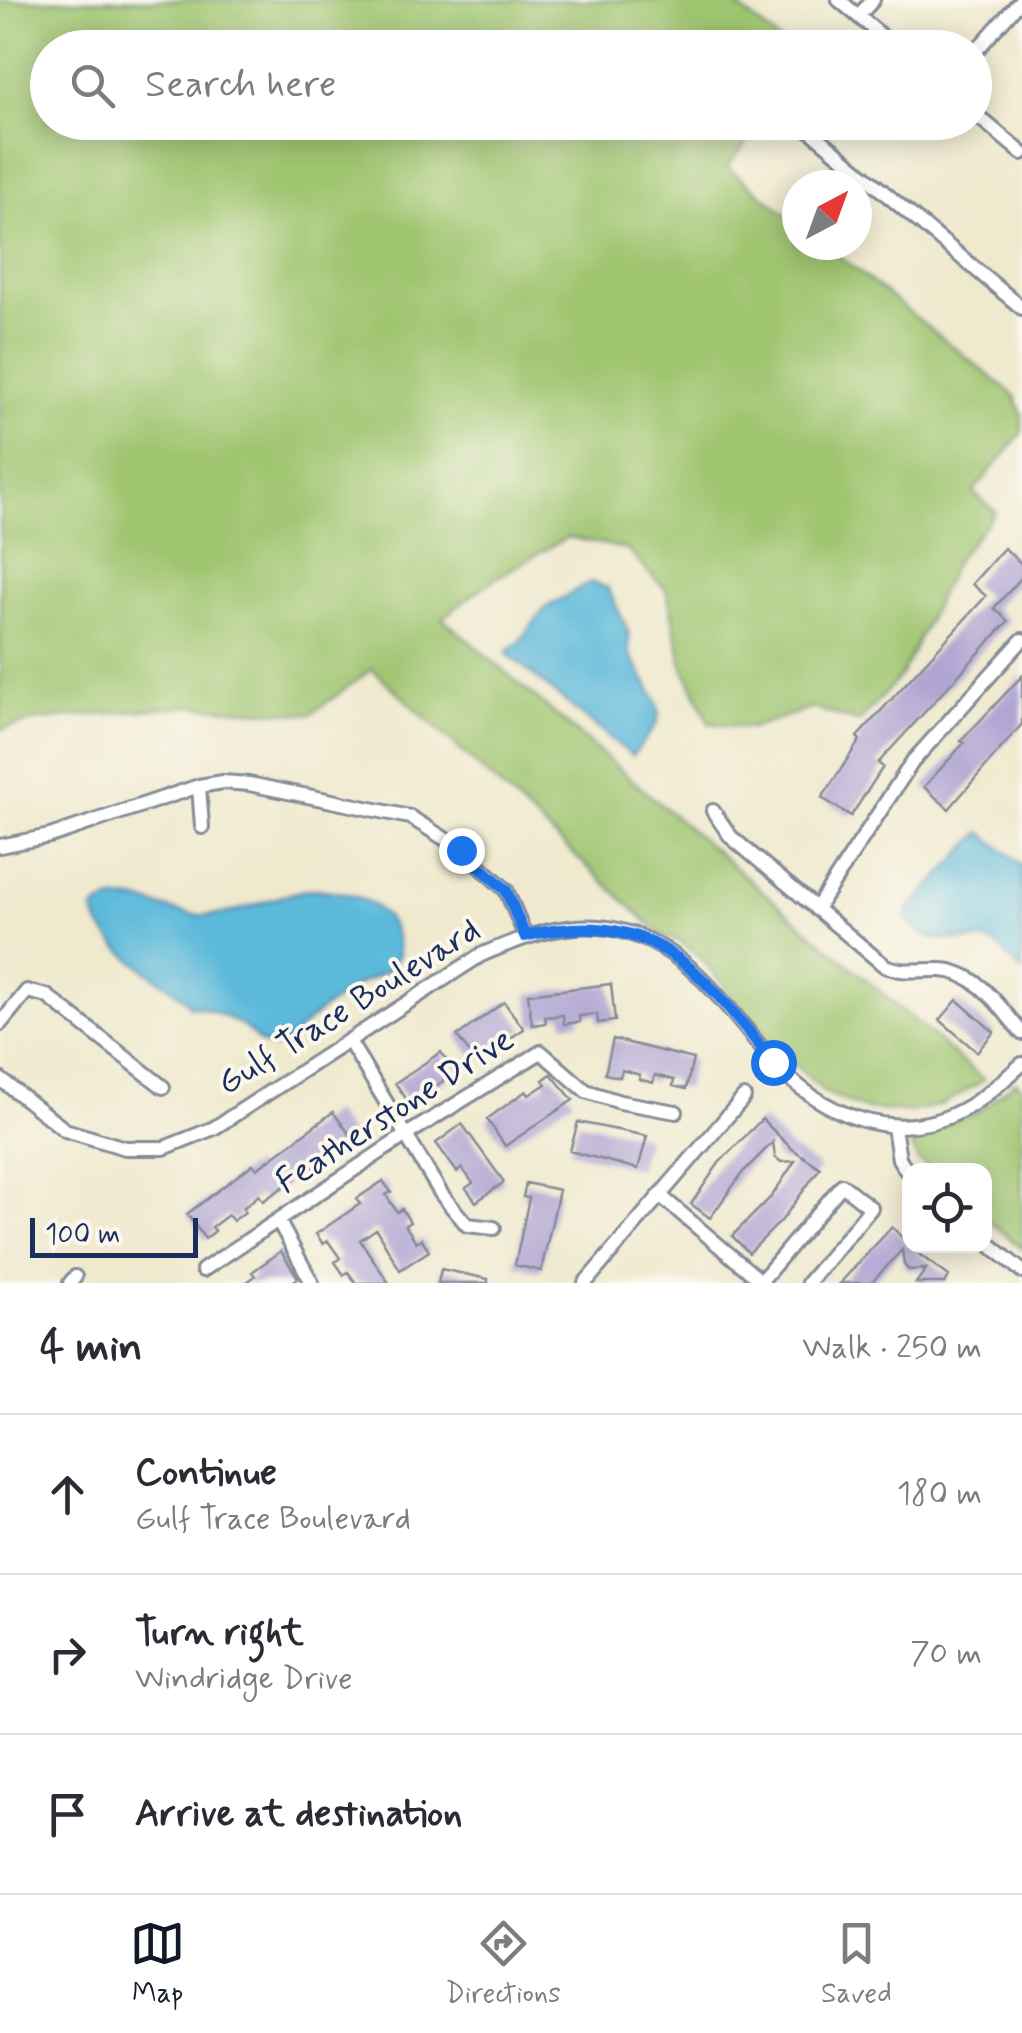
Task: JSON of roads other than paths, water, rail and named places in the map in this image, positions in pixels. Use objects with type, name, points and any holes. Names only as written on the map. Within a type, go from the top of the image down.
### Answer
[{"type":"street","points":[[839,0],[875,30]]},
{"type":"street","points":[[858,16],[873,0]]},
{"type":"street","points":[[992,33],[1021,0]]},
{"type":"street","points":[[992,128],[1022,153]]},
{"type":"street","points":[[821,140],[1022,308]]},
{"type":"street","points":[[816,909],[914,761],[1022,640]]},
{"type":"street","points":[[0,846],[50,836],[199,786],[223,782],[248,784],[410,817],[461,850],[506,890],[525,936]]},
{"type":"street","points":[[199,786],[202,827]]},
{"type":"street","points":[[713,811],[731,837],[885,966],[910,972],[944,970],[975,981],[1022,1034]]},
{"type":"street","name":"Gulf Trace Boulevard","points":[[0,1079],[64,1130],[125,1148],[164,1148],[214,1128],[482,955],[525,936],[581,926],[628,932],[683,960],[721,997],[773,1062],[834,1109],[862,1120],[894,1127],[943,1117],[965,1108],[1022,1064]]},
{"type":"street","points":[[0,1024],[27,992],[47,996],[164,1088]]},
{"type":"street","points":[[349,1041],[442,1195],[467,1225],[494,1228]]},
{"type":"street","name":"Featherstone Drive","points":[[203,1270],[406,1135],[541,1052],[586,1092],[676,1112]]},
{"type":"street","points":[[586,1283],[744,1097]]},
{"type":"street","points":[[894,1127],[902,1163]]},
{"type":"street","points":[[662,1197],[762,1282],[842,1185],[871,1208],[808,1283]]},
{"type":"street","points":[[279,1222],[312,1283]]},
{"type":"street","points":[[992,1247],[1022,1271]]},
{"type":"water","points":[[590,582],[608,588],[628,631],[630,654],[659,712],[657,724],[632,756],[506,653],[545,608]]},
{"type":"water","points":[[981,832],[1022,865],[1022,971],[991,942],[932,938],[906,919],[909,909]]},
{"type":"water","points":[[312,889],[343,893],[372,904],[391,925],[398,957],[387,971],[357,985],[273,1048],[229,1018],[189,1006],[108,937],[93,910],[104,903],[130,900],[212,915]]}]
